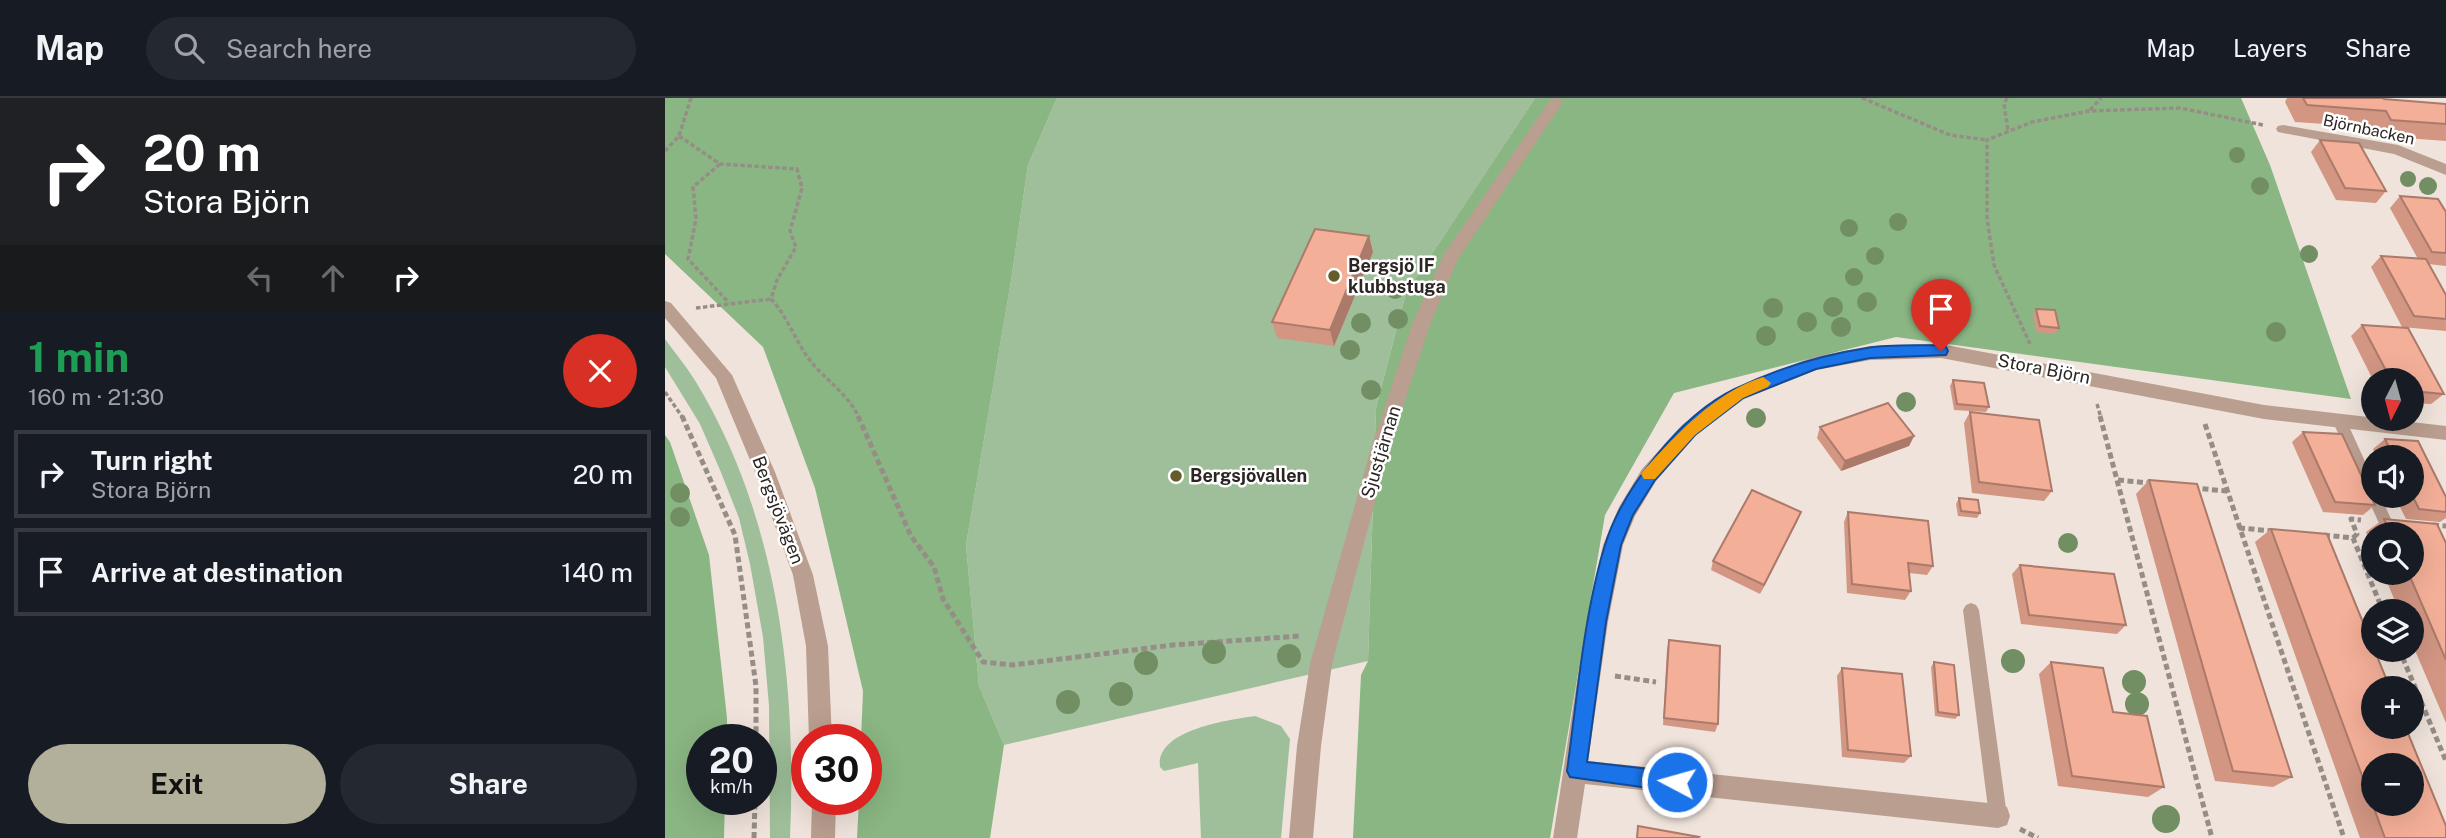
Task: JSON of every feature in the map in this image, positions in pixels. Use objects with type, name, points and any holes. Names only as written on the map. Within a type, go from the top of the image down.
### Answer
[{"type":"street","name":"Sjustjärnan","points":[[1301,838],[1317,689],[1329,634],[1381,445],[1436,289],[1450,258],[1556,102]]},
{"type":"street","name":"Björnbacken","points":[[2283,129],[2398,150],[2446,170]]},
{"type":"street","name":"Bergsjövägen","points":[[667,309],[723,375],[765,472],[803,575],[817,646],[820,724]]},
{"type":"street","name":"Stora Björn","points":[[1565,838],[1613,545],[1626,513],[1649,475],[1689,430],[1738,394],[1813,364],[1870,353],[1941,351],[2264,412],[2446,433]]},
{"type":"street","points":[[1576,771],[1998,816]]},
{"type":"street","points":[[823,838],[824,815]]},
{"type":"lane","points":[[2340,422],[2385,521]]},
{"type":"lane","points":[[1971,610],[1998,816]]},
{"type":"path","points":[[665,151],[679,136],[691,98]]},
{"type":"path","points":[[1862,98],[1949,135],[1987,140],[2032,122],[2089,111],[2180,108],[2283,129]]},
{"type":"path","points":[[2007,98],[2004,104],[2008,131]]},
{"type":"path","points":[[2089,111],[2101,98]]},
{"type":"path","points":[[679,136],[720,164],[797,169],[802,188],[790,231],[796,247],[771,299]]},
{"type":"path","points":[[1987,140],[1987,218],[1994,265],[2026,338],[2045,369]]},
{"type":"path","points":[[720,164],[693,187],[696,219],[688,259],[729,303]]},
{"type":"path","points":[[771,299],[781,310],[812,363],[852,402],[911,536],[934,567],[943,599],[983,662],[1013,665],[1173,645],[1329,634]]},
{"type":"path","points":[[667,309],[771,299]]},
{"type":"path","points":[[665,392],[688,425],[735,536],[756,686],[756,724]]},
{"type":"path","points":[[2094,393],[2212,838]]},
{"type":"path","points":[[2201,414],[2344,838]]},
{"type":"path","points":[[2118,480],[2159,484]]},
{"type":"path","points":[[2186,487],[2227,491]]},
{"type":"path","points":[[2239,528],[2277,531]]},
{"type":"path","points":[[2315,534],[2353,538],[2378,599]]},
{"type":"path","points":[[2404,662],[2446,761]]},
{"type":"path","points":[[1590,673],[1657,682]]},
{"type":"path","points":[[754,838],[755,815]]},
{"type":"green space","points":[[665,98],[1057,98],[1028,165],[966,545],[979,686],[1004,745],[990,838],[857,838],[858,815],[882,815],[882,724],[862,724],[863,691],[815,488],[763,347],[665,254]]},
{"type":"green space","name":"Bergsjövallen","points":[[1057,98],[1535,98],[1406,293],[1376,408],[1368,661],[1004,745],[979,686],[966,545],[1028,165]]},
{"type":"green space","points":[[1535,98],[2241,98],[2270,165],[2351,399],[1896,337],[1674,393],[1605,515],[1550,838],[1353,838],[1361,675],[1368,661],[1376,408],[1406,293]]},
{"type":"green space","points":[[665,339],[696,382],[724,434],[746,488],[764,545],[785,661],[790,720],[790,838],[770,838],[770,815],[777,815],[777,724],[769,724],[763,637],[739,518],[700,424],[665,367]]},
{"type":"green space","points":[[665,435],[670,442],[709,555],[727,724],[686,724],[686,815],[725,815],[724,838],[665,838]]},
{"type":"green space","points":[[1255,716],[1281,726],[1290,739],[1281,838],[1201,838],[1198,763],[1164,771],[1160,767],[1162,754],[1169,744],[1195,729]]},
{"type":"building","points":[[2303,98],[2383,98],[2446,104],[2446,124],[2391,120],[2386,111],[2307,105]]},
{"type":"building","points":[[2320,140],[2359,143],[2386,191],[2345,188]]},
{"type":"building","points":[[2400,196],[2438,199],[2446,212],[2446,253],[2432,252]]},
{"type":"building","name":"Bergsjö IF klubbstuga","points":[[1315,229],[1369,236],[1330,330],[1272,322]]},
{"type":"building","points":[[2381,256],[2426,259],[2446,295],[2446,319],[2414,316]]},
{"type":"building","points":[[2036,309],[2055,310],[2059,328],[2040,326]]},
{"type":"building","points":[[2362,325],[2408,328],[2444,394],[2424,392],[2424,368],[2385,368]]},
{"type":"building","points":[[1953,380],[1984,383],[1989,407],[1957,404]]},
{"type":"building","points":[[1888,403],[1914,436],[1845,461],[1820,427]]},
{"type":"building","points":[[1970,412],[2039,420],[2052,491],[1979,482]]},
{"type":"building","points":[[2303,432],[2342,434],[2361,475],[2361,504],[2335,502]]},
{"type":"building","points":[[2385,439],[2418,441],[2420,445],[2388,445]]},
{"type":"building","points":[[2424,453],[2446,497],[2446,512],[2419,509],[2424,508]]},
{"type":"building","points":[[2149,480],[2197,484],[2292,777],[2233,771]]},
{"type":"building","points":[[1752,490],[1801,512],[1764,585],[1713,561]]},
{"type":"building","points":[[1959,498],[1978,500],[1980,513],[1961,511]]},
{"type":"building","points":[[1848,512],[1928,521],[1933,566],[1908,563],[1911,591],[1852,584]]},
{"type":"building","points":[[2384,519],[2416,522],[2385,522]]},
{"type":"building","points":[[2424,523],[2437,524],[2446,543],[2446,660],[2424,609],[2424,599],[2420,599],[2414,585],[2424,585]]},
{"type":"building","points":[[2271,529],[2327,534],[2361,618],[2361,662],[2379,662],[2385,676],[2361,676],[2361,739],[2410,739],[2416,753],[2361,753],[2361,773]]},
{"type":"building","points":[[2020,565],[2114,574],[2126,625],[2029,615]]},
{"type":"building","points":[[1669,640],[1720,646],[1718,724],[1664,718]]},
{"type":"building","points":[[1934,662],[1954,665],[1959,715],[1938,712]]},
{"type":"building","points":[[2051,662],[2103,668],[2113,712],[2147,716],[2164,787],[2072,776]]},
{"type":"building","points":[[1842,668],[1902,674],[1911,756],[1848,750]]},
{"type":"building","points":[[2424,772],[2446,826],[2446,838],[2385,838],[2377,816],[2424,816]]},
{"type":"building","points":[[1638,826],[1699,837],[1637,838]]},
{"type":"slow traffic","points":[[1649,474],[1689,430],[1738,394],[1763,383]]},
{"type":"place","name":"Bergsjö IF klubbstuga","points":[[1334,276]]},
{"type":"place","name":"Bergsjövallen","points":[[1176,476]]},
{"type":"route","points":[[1677,782],[1576,771],[1597,622],[1613,545],[1637,494],[1649,475],[1689,430],[1738,394],[1813,364],[1870,353],[1941,351]]}]
